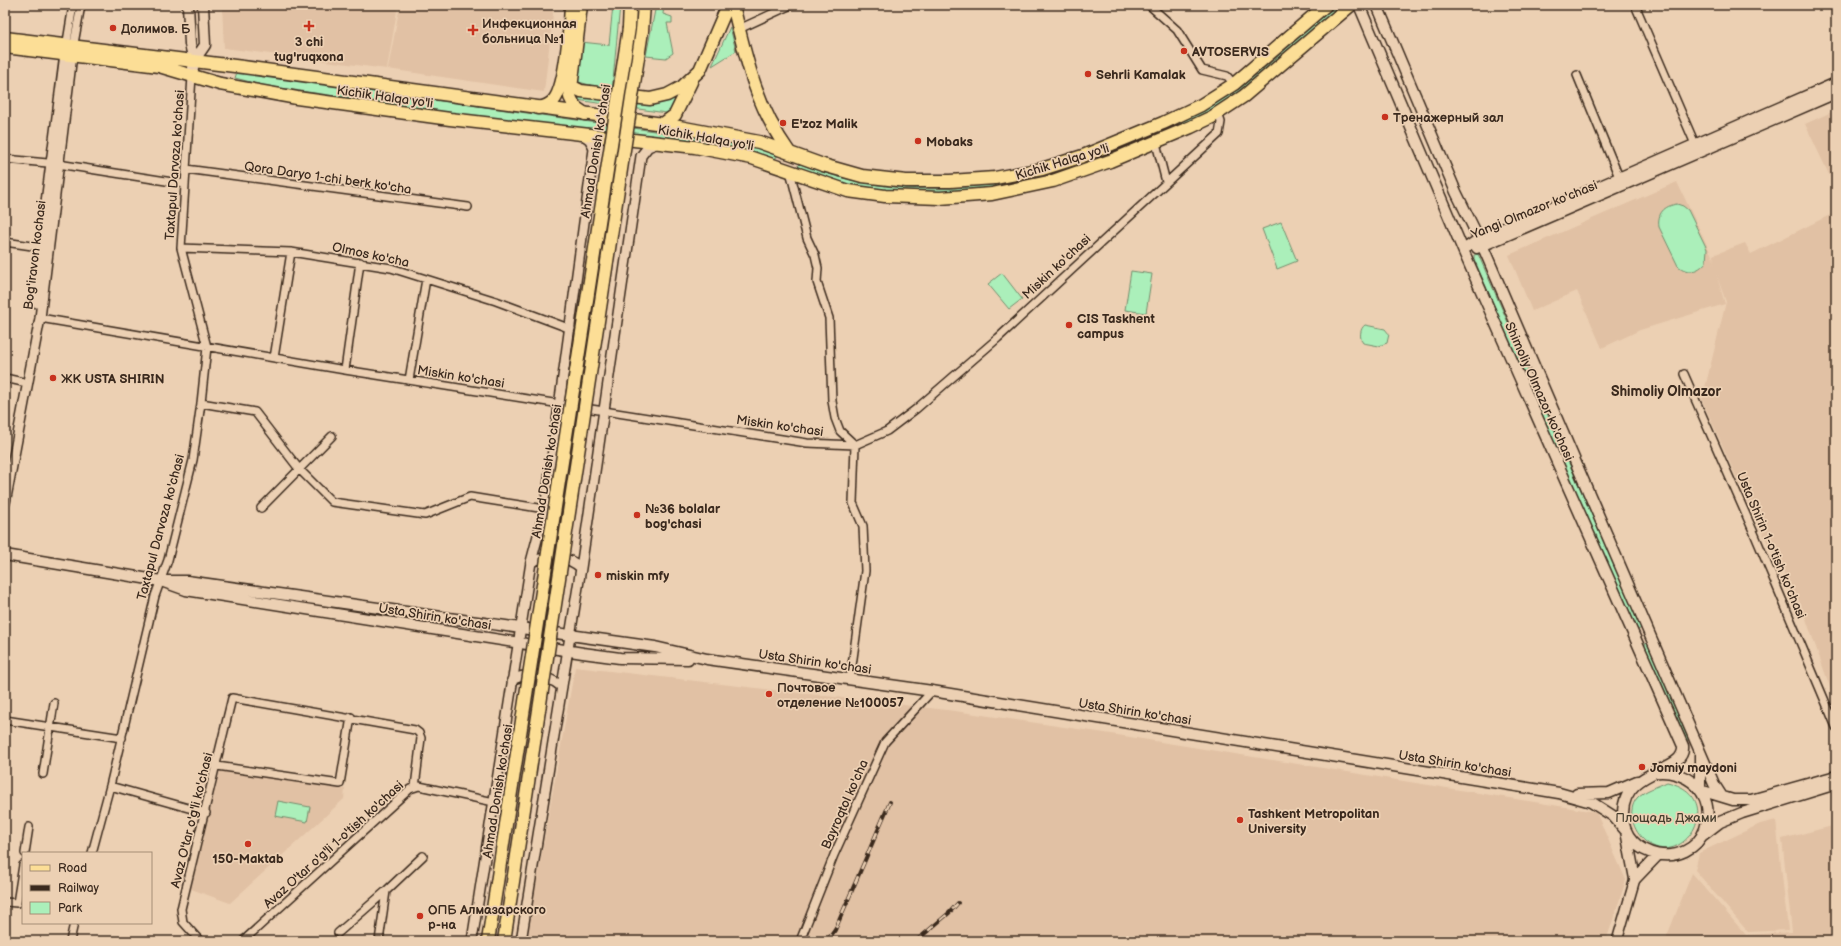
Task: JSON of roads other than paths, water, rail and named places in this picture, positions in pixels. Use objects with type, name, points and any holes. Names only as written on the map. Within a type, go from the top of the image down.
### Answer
[{"type":"main road","name":"Taxtapul Darvoza ko'chasi","points":[[188,5],[190,44],[194,61],[192,76]]},
{"type":"main road","name":"Taxtapul Darvoza ko'chasi","points":[[194,61],[206,45],[203,5]]},
{"type":"main road","points":[[538,108],[547,106],[556,98],[565,68],[571,5]]},
{"type":"main road","points":[[581,5],[571,86],[571,102],[577,109],[585,114]]},
{"type":"main road","name":"Ahmad Donish ko'chasi","points":[[488,941],[628,28],[630,5]]},
{"type":"main road","points":[[504,941],[642,31],[644,5]]},
{"type":"main road","points":[[663,124],[676,115],[692,80],[722,5]]},
{"type":"main road","points":[[565,68],[571,86],[581,91],[650,99],[667,95],[692,80],[701,68],[728,5]]},
{"type":"main road","points":[[733,5],[762,107],[771,127],[789,152],[787,170]]},
{"type":"main road","name":"Kichik Halqa yo'li","points":[[5,47],[69,50],[194,61],[663,124],[759,142],[851,174],[906,181],[966,181],[1010,175],[1071,160],[1139,134],[1201,105],[1234,84],[1326,5]]},
{"type":"main road","name":"Kichik Halqa yo'li","points":[[5,38],[159,66],[220,84],[297,98],[450,119],[659,143],[752,158],[826,185],[856,193],[908,197],[972,196],[1014,191],[1053,181],[1156,143],[1218,113],[1262,82],[1351,5]]},
{"type":"main road","name":"Shimoliy Olmazor ko'chasi","points":[[1358,5],[1463,250],[1683,746],[1682,755],[1677,761],[1652,773]]},
{"type":"main road","name":"Shimoliy Olmazor ko'chasi","points":[[1377,5],[1456,192],[1481,243],[1714,784],[1721,795]]},
{"type":"main road","name":"Yangi Olmazor ko'chasi","points":[[1621,182],[1695,144],[1836,83]]},
{"type":"main road","name":"Yangi Olmazor ko'chasi","points":[[1463,250],[1621,182],[1836,93]]},
{"type":"main road","points":[[1521,381],[1537,373]]},
{"type":"main road","name":"Usta Shirin ko'chasi","points":[[5,555],[161,581],[187,581],[655,647],[707,659],[932,691],[1559,793],[1591,802],[1614,816],[1626,831]]},
{"type":"main road","name":"Usta Shirin ko'chasi","points":[[161,581],[186,590],[620,658],[707,659]]},
{"type":"main road","points":[[1636,640],[1650,634]]},
{"type":"main road","name":"Shimoliy Olmazor ko'chasi","points":[[1700,750],[1700,790]]},
{"type":"main road","points":[[1635,879],[1623,822],[1624,804],[1627,796],[1638,780],[1652,773],[1662,772],[1678,774],[1693,782],[1700,790],[1706,804],[1707,812],[1704,830],[1700,837]]},
{"type":"main road","points":[[1700,790],[1721,795],[1733,800],[1751,800],[1836,776]]},
{"type":"main road","name":"Usta Shirin ko'chasi","points":[[1559,793],[1602,795],[1615,791],[1638,780]]},
{"type":"main road","points":[[1626,831],[1636,845],[1646,852],[1670,856],[1682,853],[1720,822],[1742,813],[1836,784]]},
{"type":"main road","points":[[1635,879],[1658,855]]},
{"type":"street","points":[[69,50],[73,5]]},
{"type":"street","points":[[69,50],[81,5]]},
{"type":"street","points":[[739,29],[791,5]]},
{"type":"street","points":[[1149,5],[1177,30],[1202,70],[1226,76],[1234,84]]},
{"type":"street","points":[[1635,5],[1695,144]]},
{"type":"street","name":"Bog'iravon kochasi","points":[[40,318],[54,164],[69,50]]},
{"type":"street","points":[[1577,75],[1621,182]]},
{"type":"street","name":"Taxtapul Darvoza ko'chasi","points":[[92,852],[122,738],[155,596],[168,560],[193,460],[201,403],[207,347],[181,248],[192,76]]},
{"type":"street","name":"Miskin ko'chasi","points":[[40,318],[345,370],[807,443],[855,445],[887,431],[916,409],[998,338],[1219,134],[1221,122],[1218,113]]},
{"type":"street","name":"Ahmad Donish ko'chasi","points":[[472,941],[520,627],[531,562],[545,509],[571,329],[594,149],[590,140],[582,134]]},
{"type":"street","points":[[521,941],[581,568],[641,156],[648,147],[659,143]]},
{"type":"street","points":[[1156,143],[1166,182]]},
{"type":"street","points":[[5,159],[54,164],[185,184]]},
{"type":"street","name":"Bog'iravon kochasi","points":[[40,318],[35,288],[39,248],[54,164]]},
{"type":"street","name":"Qora Daryo 1-chi berk ko'cha","points":[[186,169],[468,207]]},
{"type":"street","points":[[787,170],[807,238],[818,268],[816,282],[829,318],[834,418],[840,431],[855,445],[852,503],[863,526],[865,571],[850,680]]},
{"type":"street","points":[[5,242],[39,248]]},
{"type":"street","name":"Olmos ko'cha","points":[[181,248],[291,252],[391,268],[496,301],[571,329]]},
{"type":"street","points":[[274,358],[291,252]]},
{"type":"street","points":[[345,370],[360,262]]},
{"type":"street","points":[[410,380],[426,279]]},
{"type":"street","points":[[5,503],[40,318]]},
{"type":"street","name":"Usta Shirin 1-o'tish ko'chasi","points":[[1684,374],[1754,533],[1836,727]]},
{"type":"street","points":[[5,378],[27,383]]},
{"type":"street","points":[[201,403],[255,412],[299,469],[330,500],[336,503],[428,516],[470,497],[545,509]]},
{"type":"street","points":[[261,508],[332,436]]},
{"type":"street","points":[[531,562],[544,558],[558,557],[572,561],[581,568]]},
{"type":"street","points":[[512,680],[525,675],[538,675],[551,680],[562,687]]},
{"type":"street","name":"Bayroqtol ko'cha","points":[[800,941],[834,855],[885,742],[932,691]]},
{"type":"street","name":"Avaz O'tar o'g'li ko'chasi","points":[[200,941],[183,922],[180,912],[206,813],[232,698],[350,717]]},
{"type":"street","points":[[43,774],[54,703]]},
{"type":"street","points":[[217,766],[340,784],[350,717],[414,730],[419,733],[421,742],[415,787]]},
{"type":"street","points":[[5,720],[122,738]]},
{"type":"street","points":[[110,786],[206,813]]},
{"type":"street","name":"Avaz O'tar o'g'li 1-o'tish ko'chasi","points":[[243,941],[410,789],[415,787],[494,802]]},
{"type":"street","points":[[25,852],[29,827]]},
{"type":"street","points":[[338,933],[423,856]]},
{"type":"street","points":[[5,902],[20,903],[22,878]]},
{"type":"street","points":[[1617,941],[1635,879]]},
{"type":"street","points":[[379,941],[386,891]]},
{"type":"street","points":[[70,941],[74,924]]},
{"type":"railway","points":[[827,941],[835,930],[890,802]]},
{"type":"railway","points":[[916,941],[949,913],[958,903]]},
{"type":"place","name":"3 chi tug'ruqxona","points":[[309,26]]},
{"type":"place","name":"Долимов. Б","points":[[113,28]]},
{"type":"place","name":"Инфекционная больница №1","points":[[473,30]]},
{"type":"place","name":"AVTOSERVIS","points":[[1184,51]]},
{"type":"place","name":"Sehrli Kamalak","points":[[1088,74]]},
{"type":"place","name":"Тренажерный зал","points":[[1385,117]]},
{"type":"place","name":"E'zoz Malik","points":[[783,123]]},
{"type":"place","name":"Mobaks","points":[[918,141]]},
{"type":"place","name":"CIS Taskhent campus","points":[[1069,325]]},
{"type":"place","name":"ЖК USTA SHIRIN","points":[[53,378]]},
{"type":"place","name":"№36 bolalar bog'chasi","points":[[637,515]]},
{"type":"place","name":"miskin mfy","points":[[598,575]]},
{"type":"place","name":"Почтовое отделение №100057","points":[[769,694]]},
{"type":"place","name":"Jomiy maydoni","points":[[1642,767]]},
{"type":"place","name":"Tashkent Metropolitan University","points":[[1240,820]]},
{"type":"place","name":"150-Maktab","points":[[248,844]]},
{"type":"place","name":"ОПБ Алмазарского р-на","points":[[420,916]]},
{"type":"district","name":"Shimoliy Olmazor","points":[[1666,391]]},
{"type":"park label","name":"Площадь Джами","points":[[1666,817]]}]
